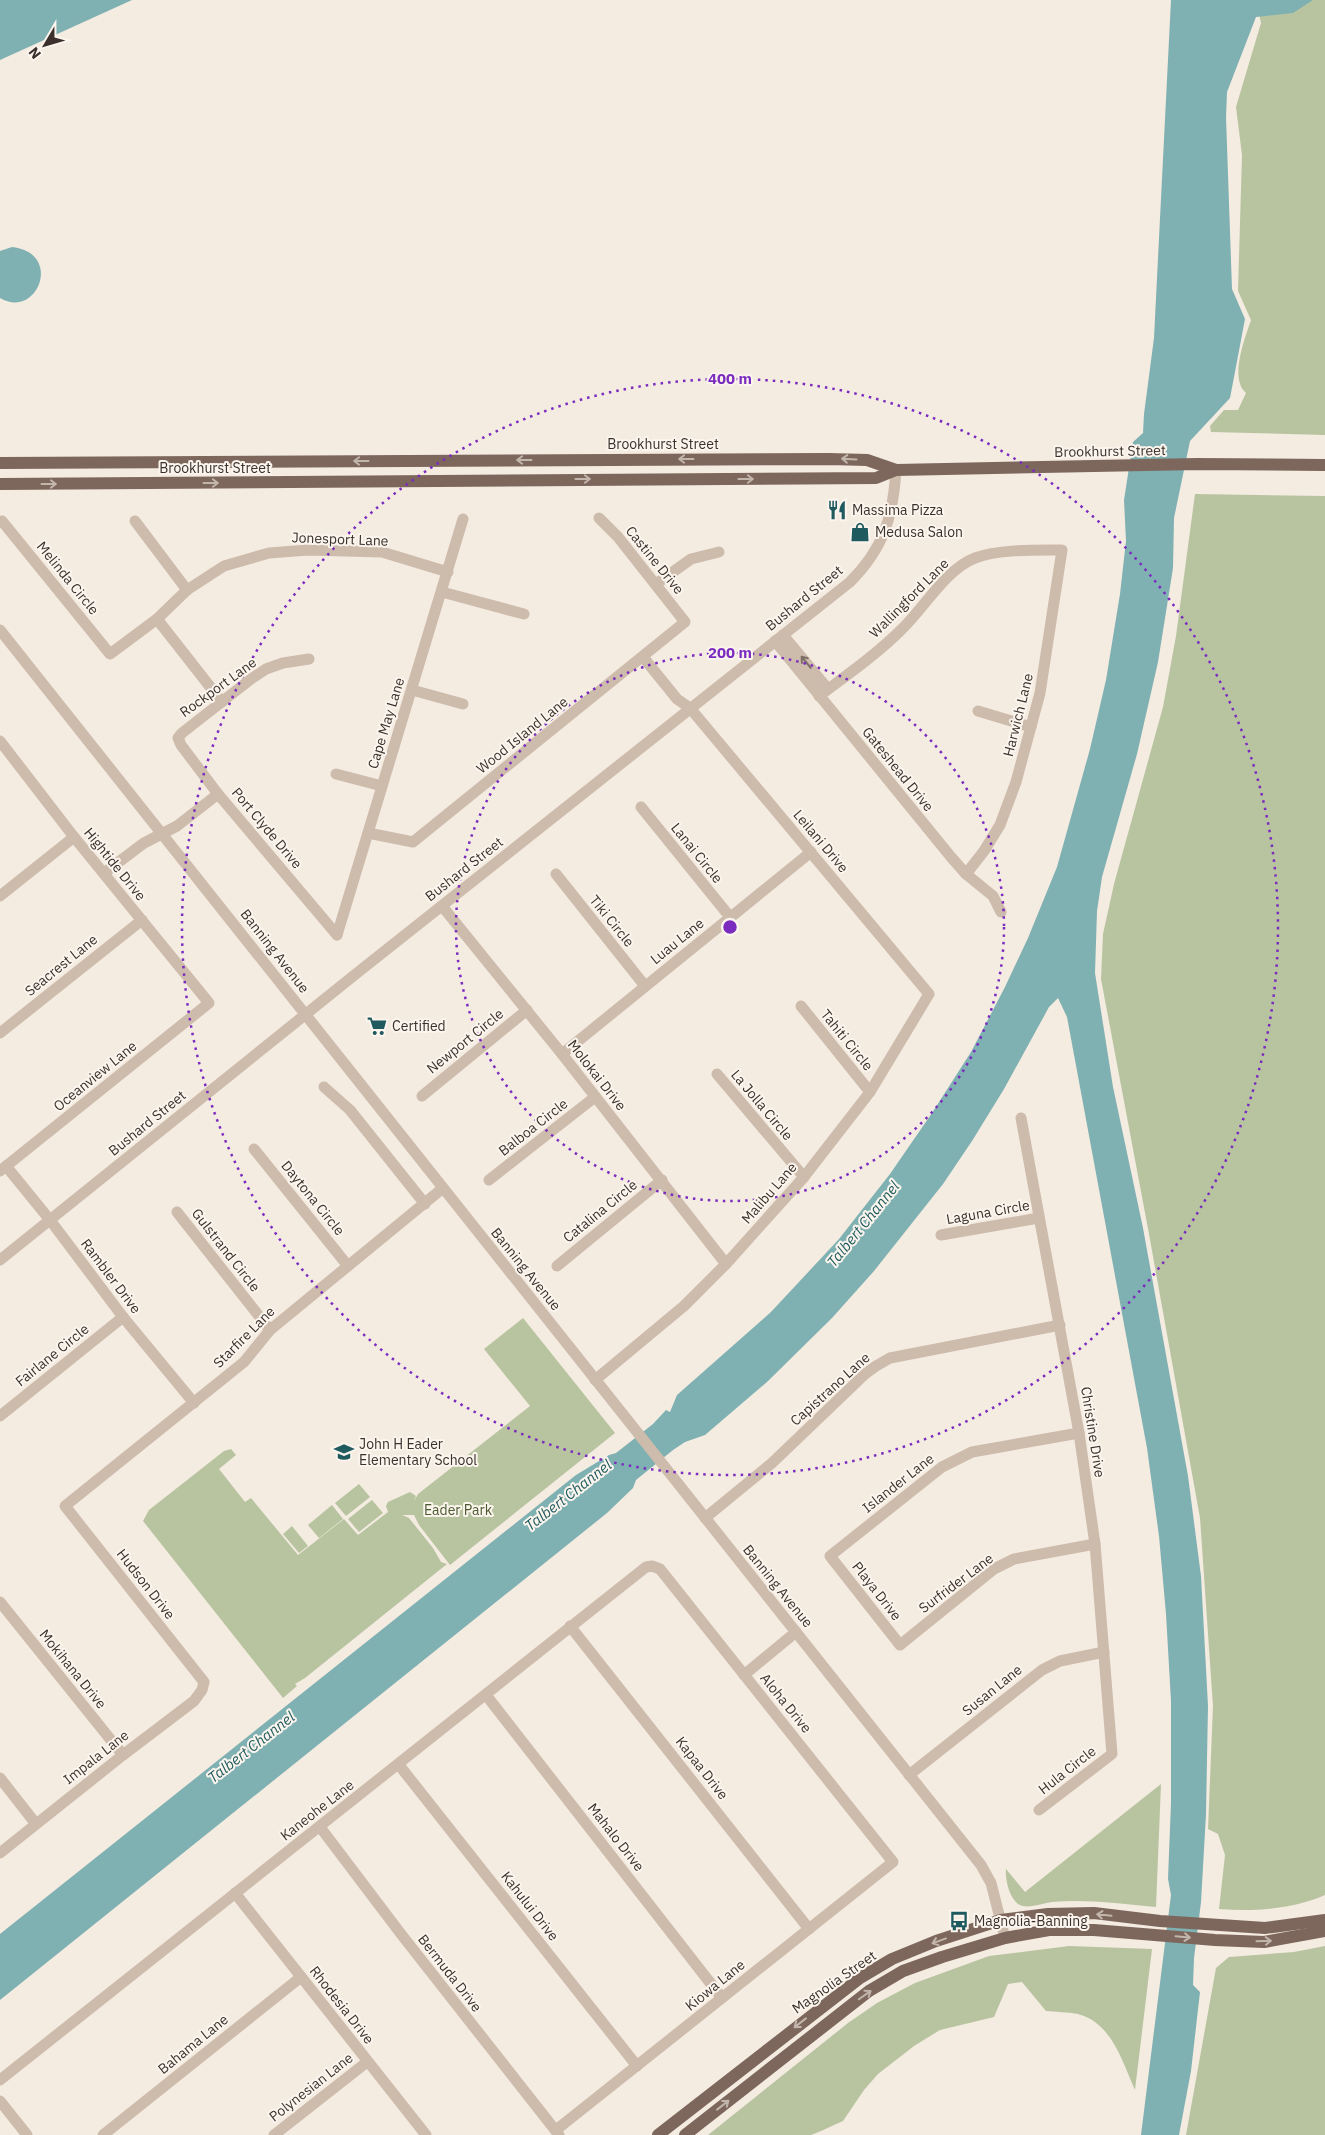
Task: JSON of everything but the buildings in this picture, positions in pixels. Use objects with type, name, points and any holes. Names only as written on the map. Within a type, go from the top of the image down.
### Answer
[{"type":"main road","name":"Brookhurst Street","points":[[0,463],[829,459],[867,460],[896,470],[1197,464],[1325,464]]},
{"type":"main road","points":[[430,460],[430,480]]},
{"type":"main road","name":"Brookhurst Street","points":[[0,484],[876,478],[896,470]]},
{"type":"main road","name":"Magnolia Street","points":[[658,2135],[860,1978],[892,1959],[918,1948],[1002,1920],[1048,1914],[1094,1913],[1152,1920],[1264,1928],[1325,1920]]},
{"type":"main road","name":"Magnolia Street","points":[[685,2135],[869,1992],[904,1971],[942,1956],[1005,1938],[1049,1930],[1094,1930],[1264,1942],[1325,1931]]},
{"type":"street","name":"Bushard Street","points":[[0,1260],[306,1014],[850,582],[876,551],[886,532],[894,500],[896,470]]},
{"type":"street","name":"Castine Drive","points":[[600,518],[618,537],[685,622]]},
{"type":"street","name":"Cape May Lane","points":[[337,935],[463,520]]},
{"type":"street","name":"Melinda Circle","points":[[2,521],[110,654]]},
{"type":"street","points":[[135,521],[187,590]]},
{"type":"street","name":"Jonesport Lane","points":[[110,654],[157,619],[187,590],[224,566],[269,554],[308,550],[382,552],[448,572]]},
{"type":"street","name":"Wallingford Lane","points":[[824,693],[900,631],[946,580],[976,558],[1016,550],[1062,550]]},
{"type":"street","name":"Harwich Lane","points":[[966,874],[984,851],[1000,825],[1016,782],[1040,693],[1062,550]]},
{"type":"street","points":[[656,584],[691,559],[719,552]]},
{"type":"street","points":[[442,592],[524,614]]},
{"type":"street","points":[[157,619],[222,702]]},
{"type":"street","name":"Wood Island Lane","points":[[368,833],[412,842],[685,622]]},
{"type":"street","name":"Banning Avenue","points":[[0,630],[981,1865],[991,1883],[1002,1920],[1005,1938]]},
{"type":"street","name":"Gateshead Drive","points":[[779,638],[966,874],[993,896],[1001,912]]},
{"type":"street","name":"Leilani Drive","points":[[643,657],[677,699],[690,708],[930,994]]},
{"type":"street","name":"Rockport Lane","points":[[178,738],[251,679],[283,662],[309,659]]},
{"type":"street","points":[[412,690],[463,704]]},
{"type":"street","points":[[978,711],[1031,727]]},
{"type":"street","name":"Port Clyde Drive","points":[[178,738],[181,746],[218,794],[337,935]]},
{"type":"street","name":"Hightide Drive","points":[[0,741],[5,757],[74,837],[209,1003]]},
{"type":"street","points":[[336,774],[382,786]]},
{"type":"street","points":[[104,874],[144,843],[177,826],[218,794]]},
{"type":"street","name":"Lanai Circle","points":[[641,807],[730,917]]},
{"type":"street","points":[[0,896],[74,837]]},
{"type":"street","name":"Luau Lane","points":[[562,1054],[811,852]]},
{"type":"street","name":"Tiki Circle","points":[[556,874],[645,986]]},
{"type":"street","name":"Molokai Drive","points":[[442,906],[662,1180],[726,1264]]},
{"type":"street","name":"Seacrest Lane","points":[[0,1033],[142,920]]},
{"type":"street","name":"Malibu Lane","points":[[595,1380],[684,1306],[726,1264],[804,1177],[870,1092],[930,994]]},
{"type":"street","name":"Oceanview Lane","points":[[3,1169],[209,1003]]},
{"type":"street","name":"Tahiti Circle","points":[[801,1006],[870,1092]]},
{"type":"street","name":"Newport Circle","points":[[422,1096],[527,1010]]},
{"type":"street","name":"La Jolla Circle","points":[[717,1074],[804,1177]]},
{"type":"street","points":[[324,1087],[350,1110],[425,1204]]},
{"type":"street","name":"Balboa Circle","points":[[489,1180],[595,1097]]},
{"type":"street","name":"Christine Drive","points":[[1022,1118],[1079,1433],[1094,1544],[1112,1754]]},
{"type":"street","name":"Daytona Circle","points":[[254,1149],[348,1266]]},
{"type":"street","name":"Rambler Drive","points":[[3,1169],[50,1220],[123,1317],[194,1403]]},
{"type":"street","name":"Catalina Circle","points":[[558,1266],[662,1180]]},
{"type":"street","name":"Starfire Lane","points":[[65,1506],[244,1362],[270,1330],[443,1188]]},
{"type":"street","name":"Gulstrand Circle","points":[[177,1212],[270,1330]]},
{"type":"street","name":"Laguna Circle","points":[[942,1235],[1039,1218]]},
{"type":"street","name":"Fairlane Circle","points":[[0,1416],[123,1317]]},
{"type":"street","name":"Capistrano Lane","points":[[705,1518],[772,1463],[865,1374],[882,1362],[890,1358],[1060,1325]]},
{"type":"street","name":"Islander Lane","points":[[830,1556],[942,1466],[972,1452],[1079,1433]]},
{"type":"street","name":"Hudson Drive","points":[[65,1506],[204,1682]]},
{"type":"street","name":"Surfrider Lane","points":[[900,1645],[994,1569],[1014,1559],[1094,1544]]},
{"type":"street","name":"Playa Drive","points":[[830,1556],[900,1645]]},
{"type":"street","name":"Kaneohe Lane","points":[[0,2080],[399,1765],[570,1626],[646,1567],[652,1566]]},
{"type":"street","name":"Aloha Drive","points":[[652,1566],[660,1569],[893,1862]]},
{"type":"street","name":"Mokihana Drive","points":[[0,1602],[122,1755]]},
{"type":"street","name":"Kapaa Drive","points":[[570,1626],[809,1929]]},
{"type":"street","points":[[744,1675],[796,1632]]},
{"type":"street","name":"Susan Lane","points":[[909,1775],[1042,1670],[1060,1661],[1104,1652]]},
{"type":"street","name":"Impala Lane","points":[[0,1853],[122,1755],[194,1702],[202,1690],[204,1682]]},
{"type":"street","name":"Mahalo Drive","points":[[486,1695],[722,1998]]},
{"type":"street","name":"Hula Circle","points":[[1039,1810],[1112,1754]]},
{"type":"street","name":"Kahului Drive","points":[[399,1765],[637,2066]]},
{"type":"street","points":[[0,1778],[36,1824]]},
{"type":"street","name":"Bermuda Drive","points":[[320,1827],[401,1934],[558,2133]]},
{"type":"street","name":"Kiowa Lane","points":[[558,2133],[637,2066],[893,1862]]},
{"type":"street","name":"Rhodesia Drive","points":[[235,1893],[426,2135]]},
{"type":"street","name":"Bahama Lane","points":[[103,2135],[301,1977]]},
{"type":"street","name":"Polynesian Lane","points":[[281,2133],[367,2062]]},
{"type":"street","points":[[0,2101],[27,2135]]},
{"type":"green space","points":[[1256,0],[1325,0],[1325,435],[1211,432],[1210,426],[1224,410],[1238,410],[1246,393],[1241,387],[1239,368],[1242,347],[1251,320],[1238,291],[1242,155],[1236,107],[1261,23]]},
{"type":"green space","points":[[1195,494],[1325,496],[1325,1895],[1300,1904],[1259,1910],[1219,1909],[1225,1855],[1218,1834],[1208,1829],[1213,1706],[1200,1518],[1101,979],[1103,934],[1114,884],[1163,707],[1176,636]]},
{"type":"green space","name":"Eader Park","points":[[523,1318],[615,1433],[450,1565],[419,1525],[414,1515],[402,1515],[409,1518],[433,1548],[441,1562],[447,1564],[295,1684],[297,1686],[283,1698],[143,1521],[149,1510],[224,1451],[231,1449],[236,1455],[219,1469],[245,1502],[251,1498],[298,1555],[344,1519],[358,1535],[388,1512],[386,1506],[388,1502],[410,1492],[416,1496],[414,1501],[418,1494],[530,1406],[484,1349]]},
{"type":"green space","points":[[359,1484],[370,1497],[346,1516],[335,1503]]},
{"type":"green space","points":[[372,1500],[383,1513],[359,1532],[348,1519]]},
{"type":"green space","points":[[332,1505],[343,1519],[319,1538],[308,1525]]},
{"type":"green space","points":[[292,1526],[308,1546],[299,1553],[283,1534]]},
{"type":"green space","points":[[1161,1784],[1156,1907],[1078,1901],[1021,1906],[1015,1901],[1008,1888],[1006,1869],[1025,1892]]},
{"type":"green space","points":[[1069,1946],[1152,1949],[1135,2090],[1108,2034],[1090,2019],[1078,2014],[1046,2011],[1022,1982],[1008,1984],[994,2017],[940,2030],[914,2046],[878,2074],[864,2090],[843,2121],[811,2135],[708,2135],[848,2023],[877,2003],[915,1983],[989,1956]]},
{"type":"green space","points":[[1325,1946],[1325,2135],[1186,2135],[1216,1968],[1229,1957],[1294,1952]]},
{"type":"water","points":[[0,0],[132,0],[0,60]]},
{"type":"water","name":"Talbert Channel","points":[[1171,0],[1313,0],[1293,13],[1256,17],[1227,92],[1226,117],[1232,289],[1245,319],[1230,398],[1190,441],[1174,518],[1173,568],[1158,662],[1137,754],[1102,877],[1097,911],[1095,973],[1113,1087],[1143,1228],[1188,1476],[1201,1576],[1208,1706],[1206,1814],[1201,1902],[1194,1958],[1193,1985],[1200,1992],[1191,2071],[1179,2135],[1141,2135],[1171,1895],[1168,1879],[1171,1803],[1171,1701],[1159,1536],[1147,1448],[1067,1017],[1058,998],[1049,1007],[1004,1089],[943,1184],[874,1271],[832,1318],[767,1382],[705,1435],[685,1442],[673,1450],[636,1480],[633,1488],[607,1513],[0,2000],[0,1934],[576,1475],[609,1455],[616,1453],[653,1424],[666,1410],[670,1412],[677,1395],[771,1312],[839,1239],[890,1174],[971,1052],[1028,938],[1057,867],[1090,749],[1106,680],[1120,594],[1126,541],[1124,500],[1133,442],[1143,433],[1154,338]]},
{"type":"water","points":[[12,247],[28,252],[37,261],[41,272],[39,283],[34,293],[25,300],[13,302],[0,298],[0,251]]},
{"type":"place","name":"Massima Pizza","points":[[837,510]]},
{"type":"place","name":"Medusa Salon","points":[[860,532]]},
{"type":"place","name":"Certified","points":[[377,1026]]},
{"type":"place","name":"John H Eader Elementary School","points":[[344,1452]]},
{"type":"place","name":"Magnolia-Banning","points":[[959,1921]]}]
